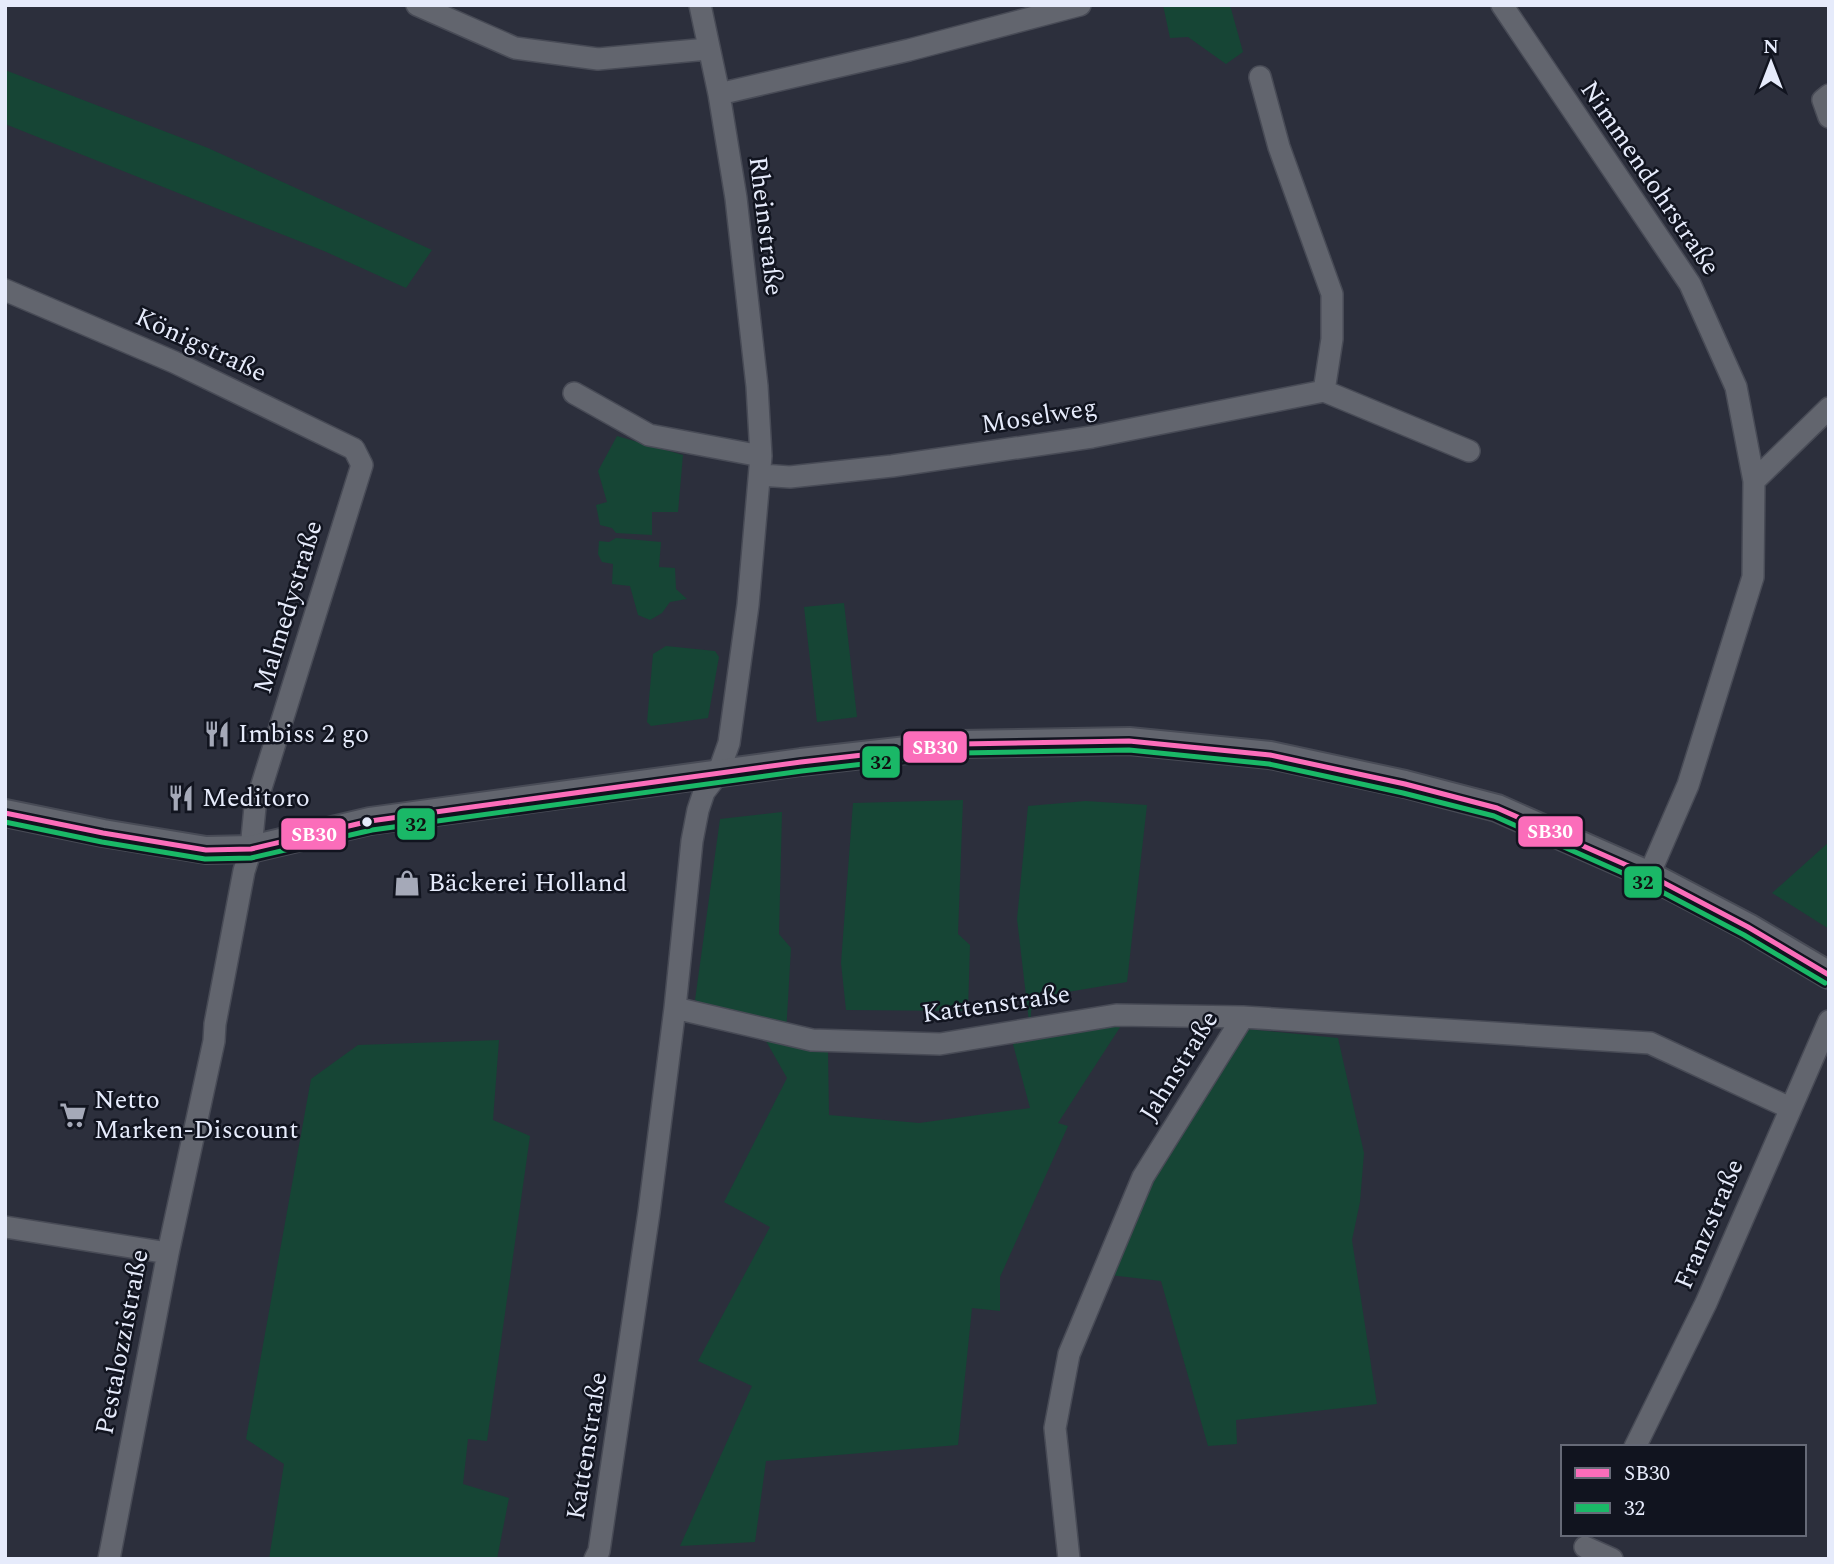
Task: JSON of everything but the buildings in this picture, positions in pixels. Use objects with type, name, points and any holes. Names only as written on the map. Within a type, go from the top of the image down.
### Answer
[{"type":"street","points":[[417,5],[515,48],[598,59],[708,49]]},
{"type":"street","name":"Rheinstraße","points":[[700,5],[719,94],[737,206],[757,386],[760,466],[737,695],[729,743],[718,774]]},
{"type":"street","points":[[719,94],[909,50],[1080,5]]},
{"type":"street","name":"Nimmendohrstraße","points":[[1502,5],[1690,284],[1736,387],[1754,481],[1753,577],[1688,785],[1649,875]]},
{"type":"street","points":[[1260,77],[1279,147],[1332,294],[1332,339],[1324,391],[1469,451]]},
{"type":"street","points":[[1829,95],[1823,100],[1829,117]]},
{"type":"street","name":"Königstraße","points":[[5,290],[174,362],[354,449],[362,465]]},
{"type":"street","name":"Moselweg","points":[[760,466],[790,477],[892,467],[1092,437],[1324,391]]},
{"type":"street","points":[[574,393],[649,435],[760,466]]},
{"type":"street","points":[[1754,481],[1829,408]]},
{"type":"street","name":"Malmedystraße","points":[[251,849],[255,807],[362,465]]},
{"type":"street","points":[[5,813],[206,850],[251,849],[370,821],[801,762],[960,744],[1129,741],[1270,755],[1405,784],[1497,808],[1649,875],[1748,927],[1829,975]]},
{"type":"street","name":"Kattenstraße","points":[[595,1559],[599,1551],[622,1407],[675,1008],[692,841],[704,792],[718,774]]},
{"type":"street","name":"Pestalozzistraße","points":[[109,1559],[168,1253],[214,1041],[244,871],[251,849]]},
{"type":"street","name":"Kattenstraße","points":[[675,1008],[812,1040],[940,1044],[1116,1014],[1243,1017]]},
{"type":"street","name":"Jahnstraße","points":[[1069,1559],[1055,1428],[1069,1354],[1143,1177],[1243,1017],[1650,1043],[1790,1108]]},
{"type":"street","name":"Franzstraße","points":[[1636,1445],[1706,1303],[1829,1021]]},
{"type":"street","points":[[5,1227],[168,1253]]},
{"type":"street","points":[[1586,1547],[1612,1559]]},
{"type":"green space","points":[[1163,5],[1230,5],[1243,52],[1226,64],[1188,37],[1170,38]]},
{"type":"green space","points":[[5,70],[208,148],[432,250],[406,288],[324,251],[5,124]]},
{"type":"green space","points":[[617,436],[683,455],[678,512],[652,512],[652,535],[616,533],[612,528],[600,525],[596,505],[607,502],[598,471]]},
{"type":"green space","points":[[616,538],[661,542],[659,567],[675,568],[676,589],[687,599],[670,602],[662,613],[650,620],[638,615],[630,586],[612,584],[613,564],[602,562],[598,554],[599,541],[609,542]]},
{"type":"green space","points":[[844,603],[857,717],[817,722],[804,607]]},
{"type":"green space","points":[[666,646],[715,651],[719,657],[708,718],[651,726],[647,722],[653,654]]},
{"type":"green space","points":[[963,800],[958,934],[970,945],[968,1011],[846,1010],[841,963],[853,803]]},
{"type":"green space","points":[[1086,801],[1147,805],[1127,982],[1032,998],[1030,1029],[1128,1015],[1058,1123],[1068,1126],[1000,1277],[1000,1311],[972,1308],[958,1445],[766,1461],[755,1542],[680,1546],[752,1386],[698,1361],[770,1227],[724,1202],[787,1078],[766,1041],[828,1052],[829,1115],[919,1123],[1030,1108],[1010,1033],[1030,1030],[1017,919],[1028,806]]},
{"type":"green space","points":[[782,812],[779,934],[791,948],[786,1034],[695,1000],[720,819]]},
{"type":"green space","points":[[1829,842],[1829,929],[1772,893]]},
{"type":"green space","points":[[1236,1028],[1338,1038],[1364,1153],[1360,1202],[1352,1240],[1377,1404],[1236,1420],[1237,1444],[1208,1446],[1161,1281],[1101,1274]]},
{"type":"green space","points":[[499,1040],[493,1120],[530,1136],[487,1441],[468,1439],[463,1484],[509,1498],[497,1559],[269,1559],[284,1464],[246,1439],[311,1079],[358,1045]]},
{"type":"transit line","name":"SB30","points":[[5,813],[206,850],[251,849],[370,821],[801,762],[960,744],[1129,741],[1270,755],[1405,784],[1497,808],[1649,875],[1748,927],[1829,975]]},
{"type":"transit line","name":"32","points":[[5,822],[205,859],[251,858],[372,830],[802,771],[961,753],[1129,750],[1269,764],[1494,816],[1645,883],[1744,935],[1825,983]]},
{"type":"place","name":"Imbiss 2 go","points":[[217,734]]},
{"type":"place","name":"Meditoro","points":[[181,798]]},
{"type":"place","name":"Bäckerei Holland","points":[[407,883]]},
{"type":"place","name":"Netto Marken-Discount","points":[[73,1115]]}]
